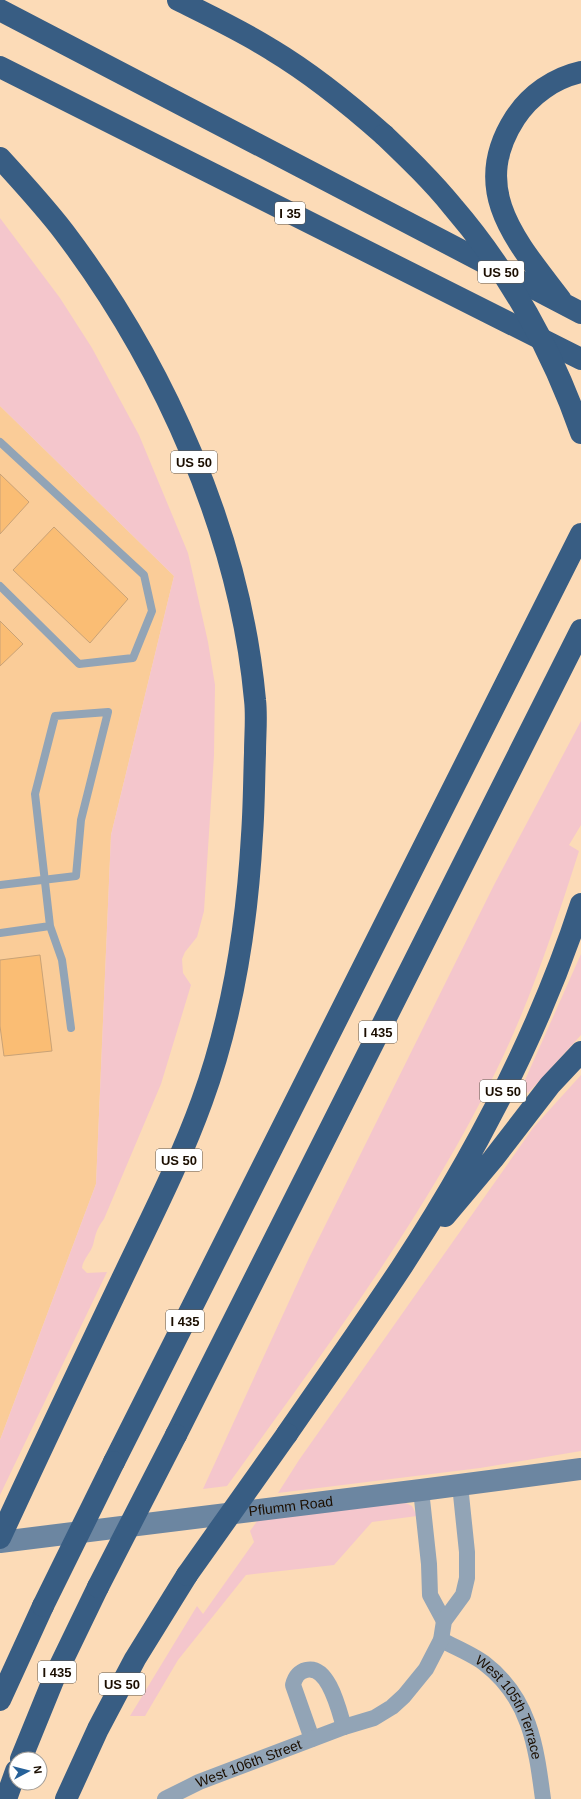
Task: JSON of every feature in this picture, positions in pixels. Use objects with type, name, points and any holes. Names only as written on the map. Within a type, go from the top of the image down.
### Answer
[{"type":"highway","name":"US 50","points":[[178,0],[226,23],[274,50],[345,101],[384,134],[420,169],[454,207],[488,252],[522,306],[556,370],[571,404],[581,433]]},
{"type":"highway","points":[[0,10],[573,309]]},
{"type":"highway","name":"I 35","points":[[0,67],[581,359]]},
{"type":"highway","points":[[573,309],[519,244],[508,225],[497,192],[497,164],[508,129],[529,100],[559,79],[581,72]]},
{"type":"highway","name":"US 50","points":[[0,158],[63,231],[89,268],[116,309],[147,363],[172,412],[206,492],[234,580],[244,620],[256,705],[253,817],[245,922],[228,1010],[204,1097],[170,1181],[0,1538]]},
{"type":"highway","name":"I 435","points":[[0,1700],[43,1606],[114,1462],[581,534]]},
{"type":"highway","name":"I 435","points":[[24,1751],[54,1678],[98,1587],[581,630]]},
{"type":"highway","name":"US 50","points":[[66,1799],[98,1729],[135,1660],[187,1575],[287,1434],[401,1267],[474,1147],[536,1021],[569,940],[581,904]]},
{"type":"highway","points":[[401,1267],[493,1159],[550,1085],[581,1052]]},
{"type":"main road","name":"Pflumm Road","points":[[0,1542],[581,1469]]},
{"type":"street","name":"West 106th Street","points":[[165,1799],[199,1782],[344,1727],[374,1718],[392,1707],[404,1696],[426,1669],[441,1640],[444,1620],[463,1595],[467,1578],[467,1552],[460,1485]]},
{"type":"street","points":[[421,1490],[430,1564],[430,1595],[444,1620]]},
{"type":"street","name":"West 105th Terrace","points":[[441,1640],[483,1663],[509,1687],[522,1707],[532,1732],[537,1755],[543,1799]]},
{"type":"street","name":"West 106th Street","points":[[312,1740],[293,1685],[295,1678],[300,1672],[310,1669],[318,1671],[327,1678],[344,1727]]},
{"type":"lane","points":[[0,442],[144,575],[152,611],[133,658],[79,664],[0,586]]},
{"type":"lane","points":[[0,885],[43,880],[76,876],[81,820],[108,712],[55,716],[34,794],[43,880],[50,926],[62,960],[71,1028]]},
{"type":"lane","points":[[0,933],[50,926]]},
{"type":"shaded area","points":[[0,218],[60,298],[92,348],[139,435],[188,553],[208,642],[215,685],[214,755],[204,911],[197,937],[185,952],[182,959],[183,973],[191,985],[161,1084],[104,1219],[99,1226],[92,1248],[85,1259],[82,1268],[87,1273],[107,1272],[0,1495],[0,1440],[96,1184],[111,835],[174,576],[0,406]]},
{"type":"shaded area","points":[[0,406],[174,576],[111,835],[96,1184],[0,1440]]},
{"type":"shaded area","points":[[581,721],[581,825],[569,845],[579,851],[531,990],[509,1044],[496,1071],[468,1126],[405,1232],[335,1335],[227,1486],[203,1489],[309,1258],[494,885]]},
{"type":"shaded area","points":[[581,954],[581,1035],[528,1093],[521,1089]]},
{"type":"shaded area","points":[[581,1075],[581,1451],[480,1468],[278,1493],[299,1460],[533,1128]]},
{"type":"shaded area","points":[[406,1503],[412,1506],[417,1516],[372,1522],[334,1565],[246,1575],[178,1660],[145,1716],[130,1716],[197,1606],[203,1614],[254,1542],[250,1531],[260,1517]]},
{"type":"building","points":[[0,474],[29,502],[0,534]]},
{"type":"building","points":[[54,527],[128,599],[90,643],[13,570]]},
{"type":"building","points":[[0,621],[23,644],[0,666]]},
{"type":"building","points":[[40,955],[52,1051],[4,1056],[0,1026],[0,960]]}]
